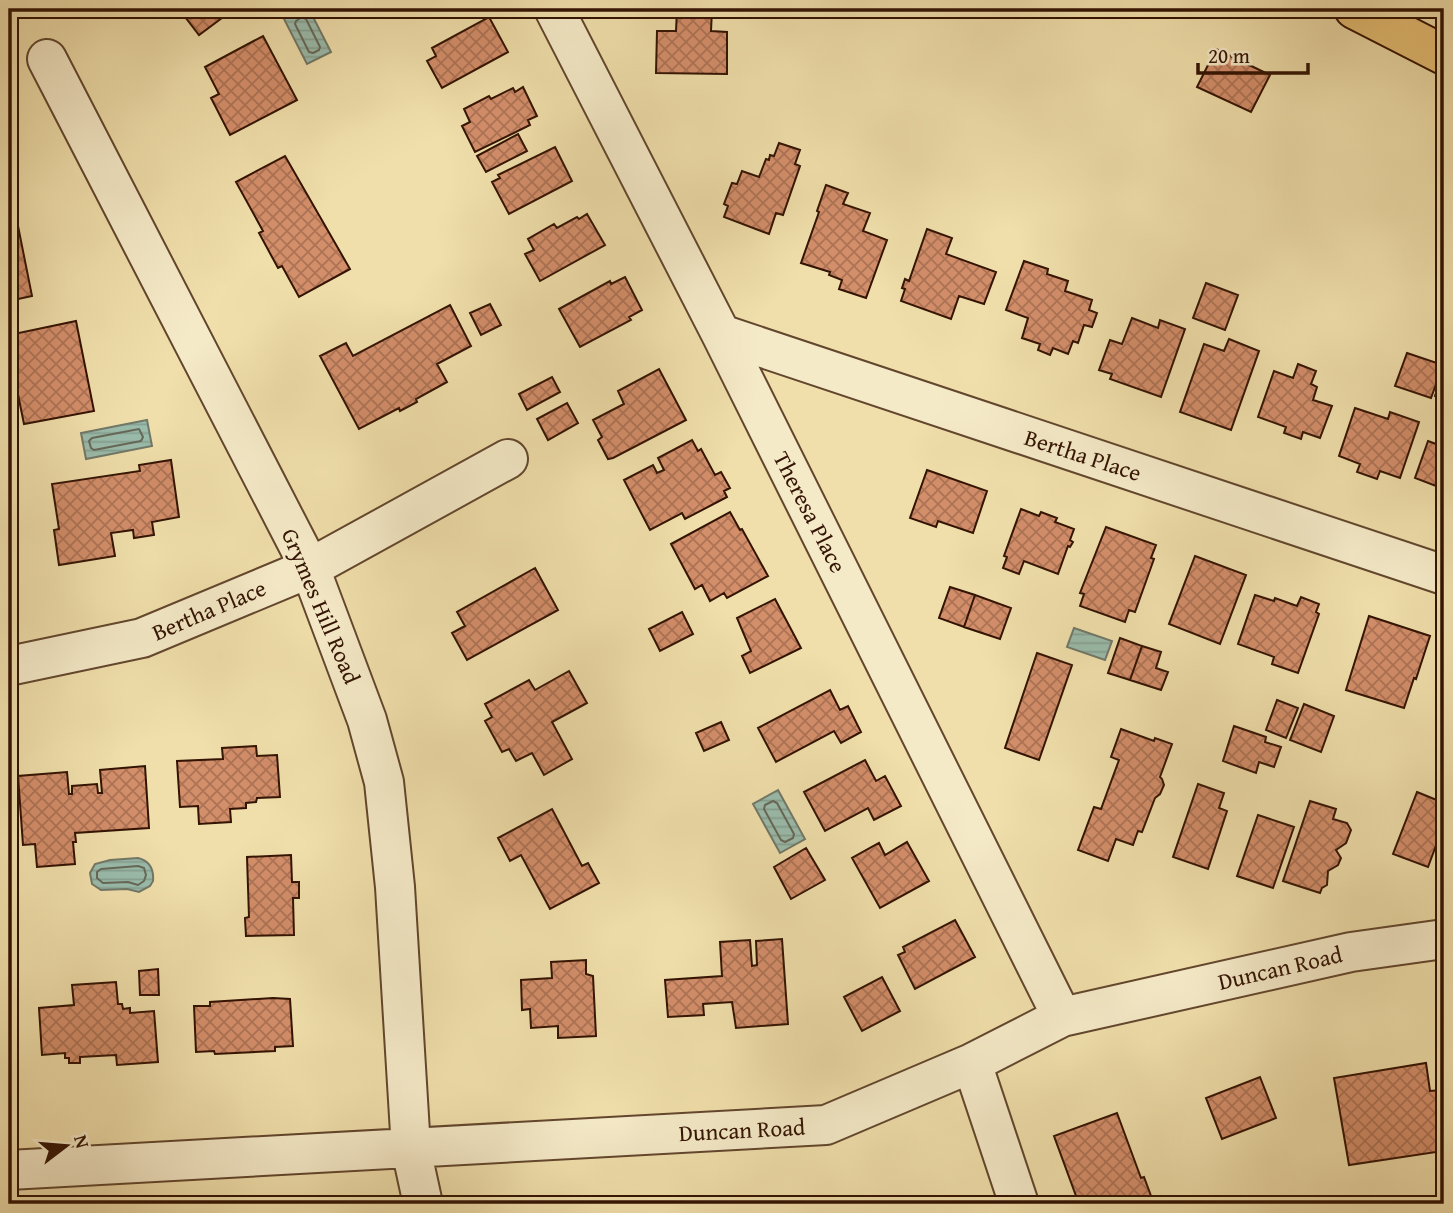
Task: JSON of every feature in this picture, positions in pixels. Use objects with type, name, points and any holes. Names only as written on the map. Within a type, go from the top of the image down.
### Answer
[{"type":"main road","points":[[1354,9],[1444,55]]},
{"type":"street","name":"Theresa Place","points":[[554,9],[721,334],[1062,1017]]},
{"type":"street","name":"Grymes Hill Road","points":[[47,59],[310,568],[367,720],[384,782],[396,887],[411,1149],[423,1204]]},
{"type":"street","name":"Bertha Place","points":[[721,334],[1444,575]]},
{"type":"street","name":"Bertha Place","points":[[9,666],[142,638],[310,568],[508,459]]},
{"type":"street","name":"Duncan Road","points":[[9,1170],[825,1125],[972,1063],[1062,1017],[1351,952],[1444,939]]},
{"type":"street","points":[[972,1063],[1018,1204]]},
{"type":"water","points":[[303,9],[309,9],[331,52],[307,64],[284,19]]},
{"type":"water","points":[[147,420],[152,446],[86,459],[81,433]]},
{"type":"water","points":[[1074,628],[1112,641],[1105,660],[1067,647]]},
{"type":"water","points":[[778,790],[805,839],[780,853],[753,804]]},
{"type":"water","points":[[138,858],[146,861],[152,869],[153,881],[150,886],[139,892],[127,889],[101,890],[92,884],[90,873],[95,864]]},
{"type":"building","points":[[179,9],[234,9],[199,35]]},
{"type":"building","points":[[677,9],[712,9],[711,31],[727,32],[727,74],[656,73],[657,31],[676,31]]},
{"type":"building","points":[[489,17],[508,52],[442,88],[427,61],[436,56],[432,48]]},
{"type":"building","points":[[263,36],[297,100],[230,135],[211,98],[219,94],[205,67]]},
{"type":"building","points":[[1216,49],[1270,75],[1251,112],[1197,87]]},
{"type":"building","points":[[523,87],[537,116],[528,120],[530,125],[475,152],[462,126],[470,122],[464,109],[489,96],[491,99],[513,88],[515,92]]},
{"type":"building","points":[[518,134],[527,151],[486,172],[477,156]]},
{"type":"building","points":[[779,143],[800,150],[795,164],[800,166],[783,215],[776,213],[769,234],[724,217],[728,206],[724,204],[732,183],[737,184],[742,171],[759,177],[766,159],[769,160],[770,155],[774,156]]},
{"type":"building","points":[[555,147],[572,181],[509,214],[492,182],[500,178],[498,175]]},
{"type":"building","points":[[285,156],[350,269],[299,297],[282,266],[278,268],[259,233],[263,231],[236,182]]},
{"type":"building","points":[[826,185],[848,193],[843,204],[870,213],[863,231],[887,240],[866,298],[839,289],[842,280],[829,275],[830,272],[801,263]]},
{"type":"building","points":[[13,201],[32,296],[9,301],[9,202]]},
{"type":"building","points":[[587,214],[605,245],[540,281],[525,254],[534,250],[528,239],[554,224],[557,228]]},
{"type":"building","points":[[927,229],[952,238],[946,254],[996,272],[984,304],[959,296],[951,319],[901,301],[905,279],[909,281]]},
{"type":"building","points":[[1024,261],[1048,269],[1047,274],[1068,281],[1065,291],[1092,300],[1089,310],[1097,313],[1092,327],[1084,325],[1078,343],[1073,341],[1068,354],[1053,348],[1050,355],[1038,350],[1040,344],[1022,338],[1028,318],[1006,310]]},
{"type":"building","points":[[625,277],[642,310],[629,317],[631,320],[580,347],[559,309],[610,281],[611,284]]},
{"type":"building","points":[[1206,283],[1238,295],[1225,330],[1193,318]]},
{"type":"building","points":[[490,304],[501,325],[481,335],[470,313]]},
{"type":"building","points":[[450,305],[471,346],[437,364],[447,382],[416,399],[417,402],[400,411],[399,408],[359,429],[320,356],[346,343],[353,356]]},
{"type":"building","points":[[1132,318],[1158,328],[1160,320],[1185,329],[1161,397],[1110,379],[1112,374],[1099,370],[1110,340],[1122,344]]},
{"type":"building","points":[[76,321],[94,411],[24,424],[12,365],[9,365],[9,335]]},
{"type":"building","points":[[1229,339],[1259,351],[1231,430],[1180,412],[1204,344],[1224,351]]},
{"type":"building","points":[[1407,353],[1443,365],[1431,398],[1395,386]]},
{"type":"building","points":[[1298,364],[1316,371],[1311,384],[1317,387],[1313,400],[1332,406],[1320,438],[1303,432],[1301,439],[1284,433],[1286,427],[1258,417],[1274,371],[1293,378]]},
{"type":"building","points":[[659,369],[686,420],[608,459],[598,440],[602,437],[593,420],[624,404],[618,391]]},
{"type":"building","points":[[1444,371],[1444,400],[1435,396]]},
{"type":"building","points":[[552,377],[560,392],[527,410],[519,394]]},
{"type":"building","points":[[567,403],[578,423],[548,440],[537,419]]},
{"type":"building","points":[[1355,408],[1388,419],[1390,412],[1419,422],[1400,478],[1380,471],[1377,479],[1357,472],[1360,464],[1339,456]]},
{"type":"building","points":[[692,440],[698,451],[701,449],[715,475],[721,472],[730,488],[724,491],[727,497],[685,519],[682,513],[650,530],[624,480],[653,465],[657,473],[664,470],[658,458]]},
{"type":"building","points":[[1428,441],[1444,447],[1444,489],[1415,478]]},
{"type":"building","points":[[171,460],[179,517],[152,522],[154,535],[134,538],[133,530],[111,533],[115,556],[59,565],[54,530],[59,529],[52,484],[140,471],[139,465]]},
{"type":"building","points":[[927,470],[987,491],[973,533],[938,521],[936,527],[910,518]]},
{"type":"building","points":[[1021,509],[1039,516],[1041,512],[1057,518],[1055,522],[1074,529],[1070,540],[1073,542],[1068,546],[1058,574],[1024,561],[1019,574],[1003,568],[1007,557],[1004,556]]},
{"type":"building","points":[[9,512],[13,560],[9,561]]},
{"type":"building","points":[[730,512],[768,576],[727,598],[724,593],[710,601],[702,585],[695,589],[671,544]]},
{"type":"building","points":[[1106,527],[1156,545],[1151,558],[1154,559],[1135,612],[1129,610],[1125,622],[1080,606],[1084,594],[1080,593]]},
{"type":"building","points":[[1195,556],[1246,575],[1220,644],[1169,624]]},
{"type":"building","points":[[535,568],[558,610],[467,660],[452,633],[465,626],[457,612]]},
{"type":"building","points":[[950,587],[975,595],[964,627],[939,618]]},
{"type":"building","points":[[975,595],[1011,608],[1000,639],[964,627]]},
{"type":"building","points":[[1255,595],[1274,601],[1275,598],[1297,606],[1301,597],[1319,604],[1316,612],[1319,614],[1298,673],[1272,664],[1274,657],[1238,644]]},
{"type":"building","points":[[775,599],[801,648],[750,673],[742,656],[751,651],[737,618]]},
{"type":"building","points":[[682,612],[693,634],[660,651],[649,629]]},
{"type":"building","points":[[1369,616],[1430,636],[1404,708],[1346,690]]},
{"type":"building","points":[[1120,638],[1142,646],[1130,680],[1108,673]]},
{"type":"building","points":[[1142,646],[1161,652],[1156,668],[1168,672],[1161,690],[1130,680]]},
{"type":"building","points":[[1037,653],[1072,665],[1039,760],[1005,748]]},
{"type":"building","points":[[569,671],[587,703],[552,722],[572,759],[544,775],[532,753],[516,761],[509,749],[502,752],[485,721],[492,717],[485,704],[529,680],[535,690]]},
{"type":"building","points":[[830,690],[840,710],[848,706],[861,732],[841,743],[834,731],[776,762],[758,728]]},
{"type":"building","points":[[1277,700],[1298,708],[1286,738],[1266,730]]},
{"type":"building","points":[[1304,704],[1334,716],[1321,752],[1290,740]]},
{"type":"building","points":[[721,722],[729,740],[704,751],[696,733]]},
{"type":"building","points":[[1234,726],[1266,737],[1265,742],[1281,747],[1274,767],[1259,762],[1256,773],[1223,761]]},
{"type":"building","points":[[1121,729],[1154,741],[1155,738],[1172,744],[1160,777],[1164,785],[1155,798],[1142,832],[1138,831],[1133,845],[1116,839],[1108,861],[1078,850],[1094,807],[1101,809],[1119,760],[1111,757]]},
{"type":"building","points":[[256,746],[257,756],[277,755],[280,797],[257,798],[256,802],[246,803],[246,808],[230,809],[231,822],[199,824],[198,806],[180,807],[177,761],[223,759],[222,748]]},
{"type":"building","points":[[865,760],[876,781],[885,776],[901,806],[874,820],[868,808],[825,831],[804,792]]},
{"type":"building","points":[[145,766],[149,828],[75,833],[75,864],[37,867],[35,844],[23,845],[18,776],[67,772],[69,794],[72,794],[72,786],[97,784],[98,793],[102,793],[100,770]]},
{"type":"building","points":[[1198,784],[1224,793],[1219,808],[1227,811],[1208,869],[1173,857]]},
{"type":"building","points":[[1417,792],[1444,803],[1444,824],[1428,867],[1393,854]]},
{"type":"building","points":[[1310,801],[1336,809],[1333,819],[1347,823],[1351,830],[1346,843],[1336,850],[1341,858],[1338,865],[1328,871],[1327,885],[1320,893],[1283,881]]},
{"type":"building","points":[[552,809],[582,866],[588,863],[599,883],[550,909],[521,855],[510,861],[498,838]]},
{"type":"building","points":[[1258,815],[1294,827],[1273,888],[1237,876]]},
{"type":"building","points":[[907,842],[929,881],[880,908],[852,858],[879,843],[885,855]]},
{"type":"building","points":[[806,848],[825,880],[791,899],[774,867]]},
{"type":"building","points":[[291,855],[292,882],[299,882],[299,898],[293,898],[294,935],[246,936],[245,918],[249,917],[247,857]]},
{"type":"building","points":[[955,920],[975,957],[915,989],[898,955],[905,952],[903,947]]},
{"type":"building","points":[[782,939],[788,1024],[736,1028],[732,1002],[703,1004],[704,1015],[668,1017],[665,980],[722,976],[720,942],[750,940],[752,966],[757,965],[756,941]]},
{"type":"building","points":[[586,960],[586,974],[593,976],[596,1036],[558,1038],[558,1026],[531,1028],[530,1009],[522,1010],[521,980],[552,978],[551,962]]},
{"type":"building","points":[[158,969],[159,995],[140,995],[139,971]]},
{"type":"building","points":[[882,977],[900,1011],[862,1031],[844,997]]},
{"type":"building","points":[[116,982],[118,1004],[122,1004],[123,1009],[130,1008],[130,1013],[154,1011],[158,1062],[117,1065],[116,1055],[80,1057],[80,1063],[69,1063],[65,1053],[42,1055],[39,1008],[74,1005],[72,985]]},
{"type":"building","points":[[290,999],[293,1046],[275,1047],[275,1051],[215,1054],[214,1051],[196,1052],[194,1006],[210,1006],[210,1002]]},
{"type":"building","points":[[1426,1063],[1430,1091],[1442,1090],[1443,1151],[1349,1165],[1334,1078]]},
{"type":"building","points":[[1260,1077],[1276,1118],[1222,1139],[1206,1098]]},
{"type":"building","points":[[1117,1113],[1141,1178],[1144,1177],[1154,1204],[1079,1204],[1054,1136]]}]
